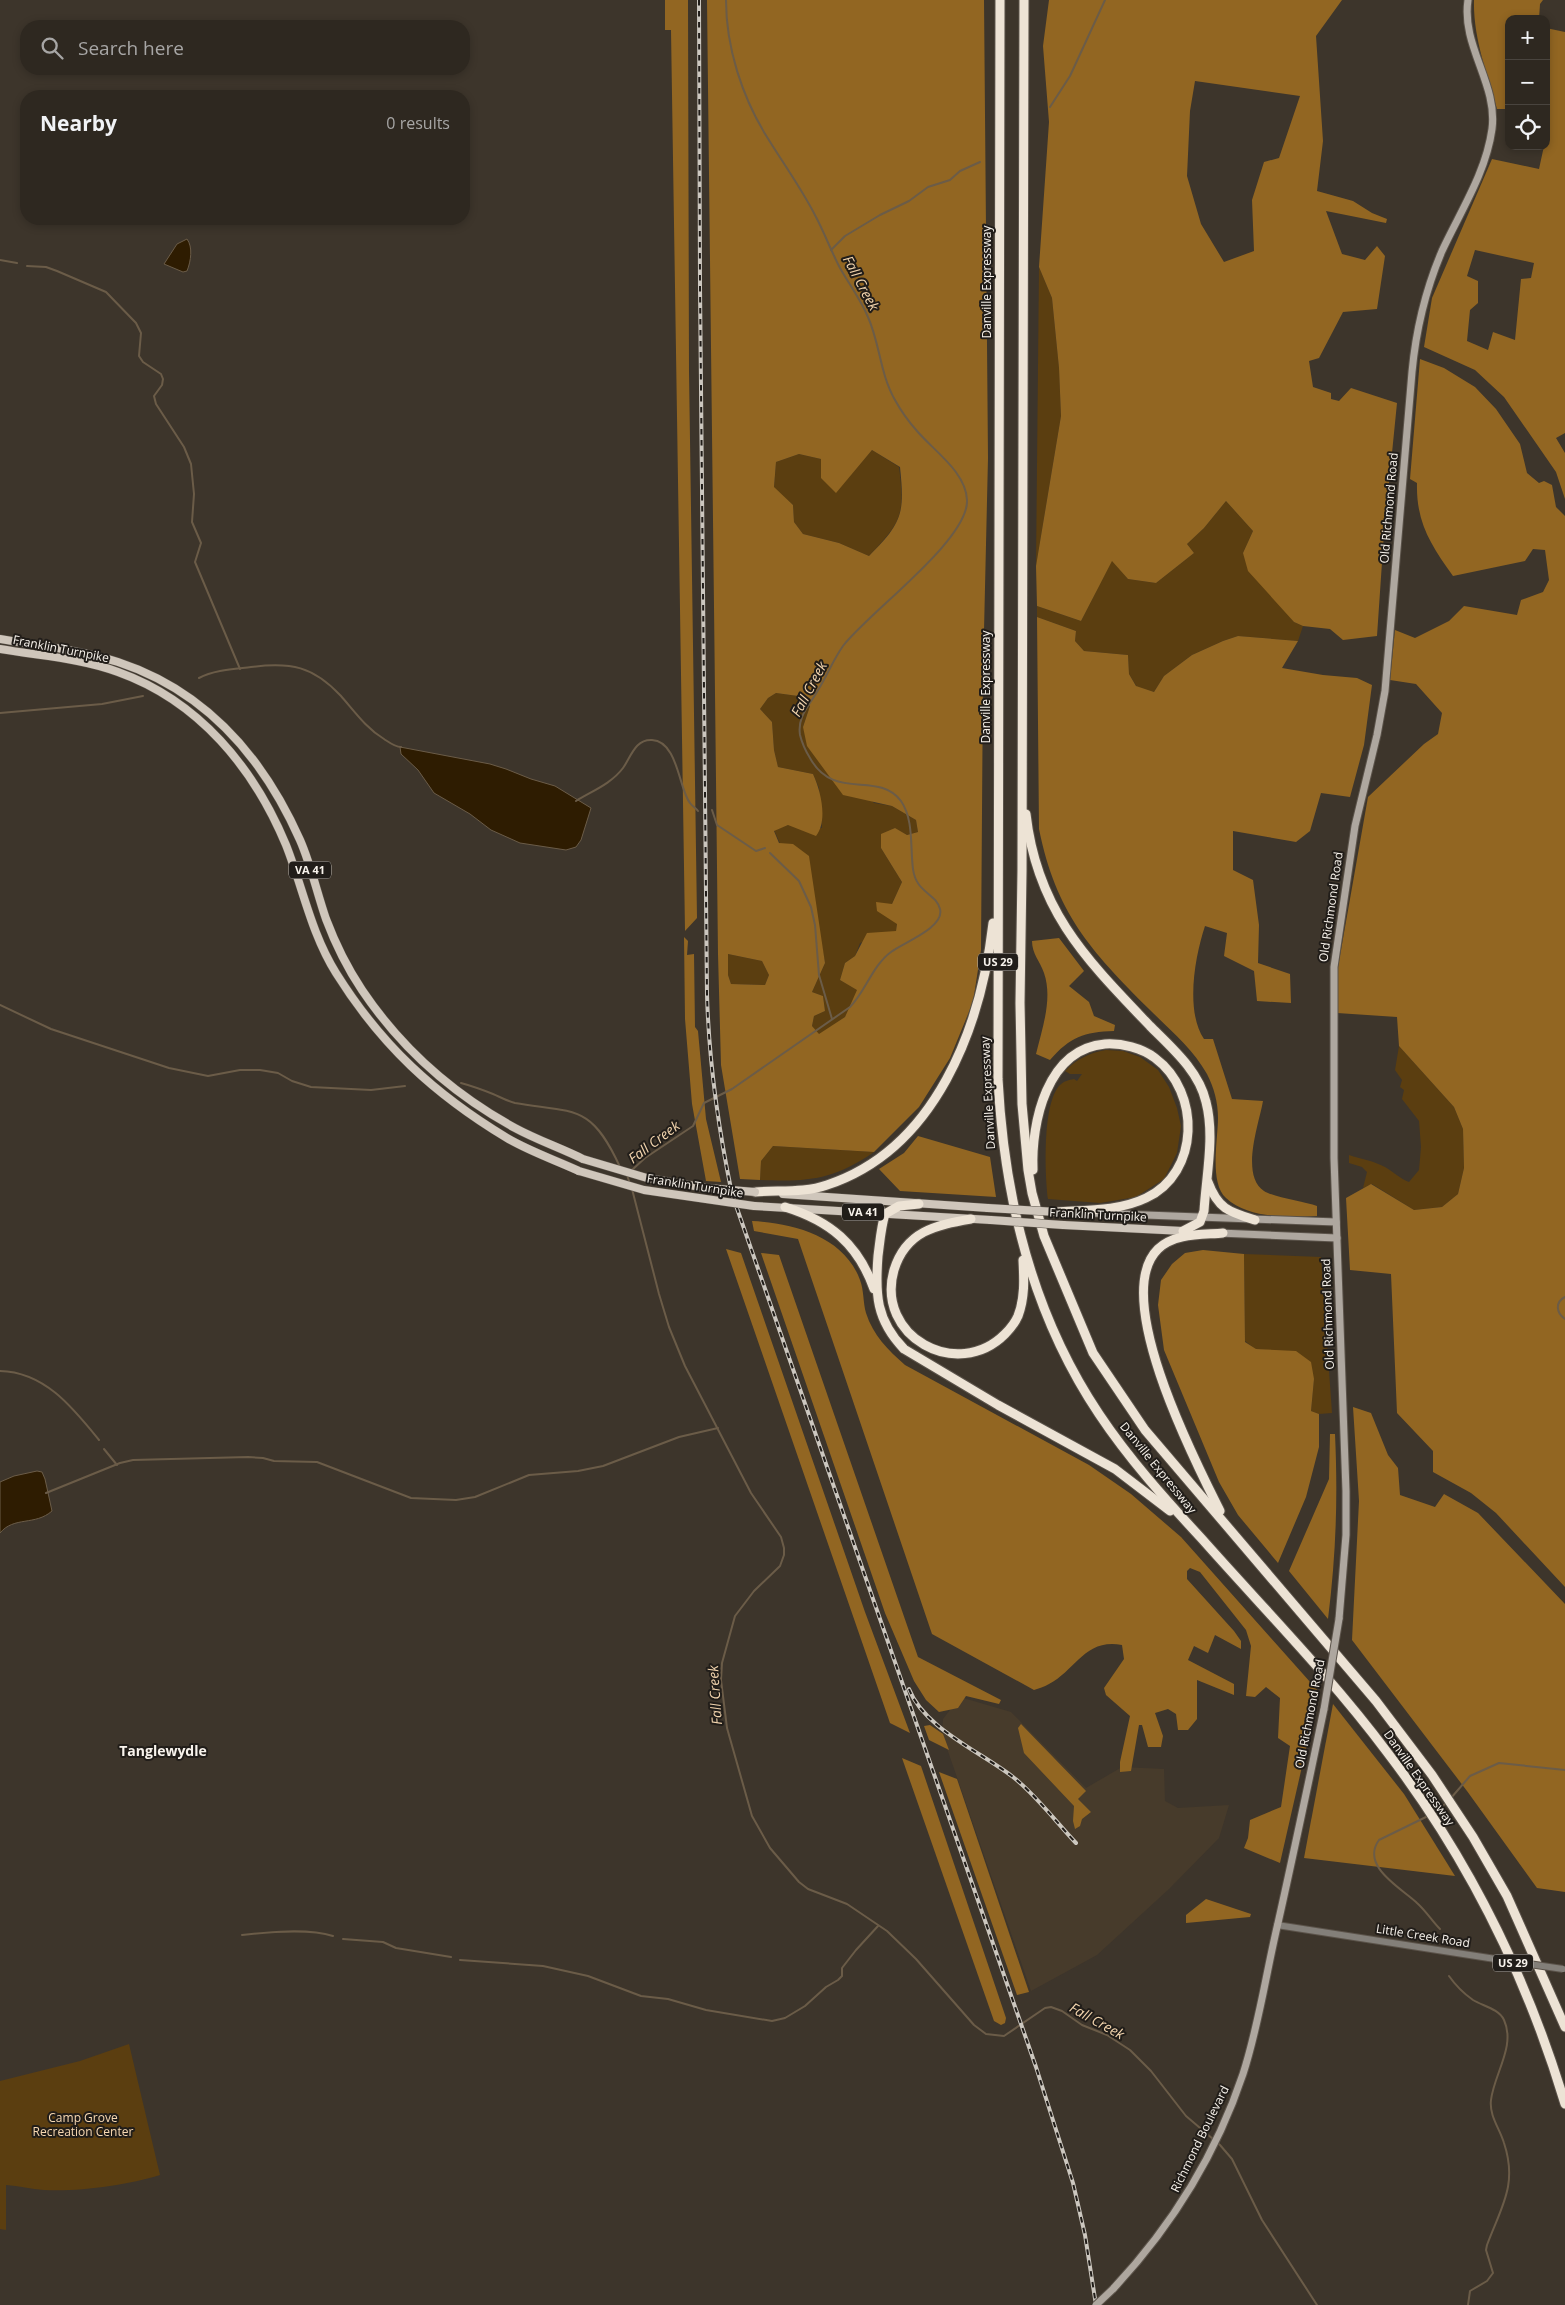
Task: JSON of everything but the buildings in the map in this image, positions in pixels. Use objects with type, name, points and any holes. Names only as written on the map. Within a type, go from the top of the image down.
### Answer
[{"type":"highway","name":"Danville Expressway","points":[[1000,0],[998,1070],[1000,1118],[1008,1181],[1021,1237],[1046,1314],[1086,1393],[1132,1460],[1358,1716],[1414,1790],[1441,1830],[1482,1899],[1523,1985],[1547,2046],[1565,2104]]},
{"type":"highway","name":"Danville Expressway","points":[[1024,0],[1020,1003],[1022,1104],[1028,1170],[1037,1212],[1082,1329],[1100,1366],[1145,1430],[1376,1701],[1432,1775],[1473,1838],[1507,1896],[1565,2027]]},
{"type":"highway","points":[[1022,774],[1032,846],[1055,911],[1077,946],[1092,965],[1180,1058],[1201,1086],[1209,1115],[1203,1218],[1200,1222],[1183,1231]]},
{"type":"highway","points":[[755,1192],[804,1189],[824,1186],[844,1179],[882,1156],[903,1138],[921,1118],[952,1070],[975,1013],[988,955],[998,878]]},
{"type":"highway","points":[[1037,1212],[1033,1160],[1036,1129],[1044,1098],[1053,1076],[1063,1064],[1073,1057],[1098,1045],[1128,1045],[1154,1057],[1174,1079],[1187,1114],[1187,1147],[1176,1175],[1161,1191],[1130,1205],[1057,1212]]},
{"type":"highway","points":[[1206,1178],[1212,1193],[1224,1208],[1255,1220]]},
{"type":"highway","points":[[877,1296],[882,1225],[885,1214],[900,1206],[919,1204]]},
{"type":"highway","points":[[785,1207],[805,1213],[823,1222],[845,1241],[860,1258],[877,1296],[887,1330],[904,1349],[998,1405],[1115,1469],[1161,1504],[1203,1541]]},
{"type":"highway","points":[[971,1219],[934,1226],[920,1234],[906,1246],[896,1263],[892,1286],[896,1316],[909,1334],[930,1348],[945,1353],[970,1354],[984,1349],[999,1340],[1009,1330],[1018,1318],[1023,1300],[1024,1272],[1021,1237]]},
{"type":"highway","points":[[1223,1233],[1184,1236],[1166,1242],[1148,1262],[1143,1287],[1149,1338],[1157,1366],[1184,1434],[1230,1529]]},
{"type":"main road","name":"Old Richmond Road","points":[[1277,1925],[1324,1709],[1339,1619],[1346,1535],[1336,1222],[1334,967],[1355,826],[1377,735],[1384,691],[1415,342],[1427,287],[1479,173],[1492,128],[1490,100],[1468,32],[1468,0]]},
{"type":"main road","name":"Franklin Turnpike","points":[[0,639],[83,653],[119,662],[162,680],[182,691],[219,721],[237,738],[260,768],[282,807],[300,841],[327,922],[347,964],[361,989],[392,1030],[438,1077],[461,1093],[515,1128],[583,1159],[647,1178],[707,1188],[1057,1212],[1336,1222]]},
{"type":"main road","name":"Franklin Turnpike","points":[[0,649],[118,671],[158,690],[195,714],[228,747],[249,775],[286,847],[311,921],[334,971],[369,1021],[403,1061],[454,1103],[509,1139],[579,1171],[644,1190],[754,1206],[1063,1225],[1337,1238]]},
{"type":"main road","name":"Richmond Boulevard","points":[[1096,2305],[1132,2268],[1167,2224],[1194,2183],[1232,2105],[1256,2027],[1277,1925]]},
{"type":"street","name":"Little Creek Road","points":[[1277,1925],[1564,1969]]},
{"type":"shaded area","points":[[665,0],[688,0],[689,371],[697,918],[685,931],[671,30],[665,30]]},
{"type":"shaded area","points":[[707,0],[984,0],[988,458],[983,674],[981,950],[973,1002],[950,1058],[919,1107],[874,1152],[773,1146],[761,1161],[760,1180],[740,1179],[721,1065],[718,954]],"holes":[[[872,450],[900,467],[902,496],[899,517],[895,526],[880,545],[869,556],[839,543],[803,534],[794,522],[793,505],[774,487],[776,462],[799,454],[821,459],[821,478],[836,493]],[[776,693],[798,696],[810,706],[803,727],[807,746],[843,795],[892,806],[916,820],[918,832],[907,835],[895,828],[881,834],[881,848],[902,882],[892,904],[876,902],[877,911],[897,924],[896,931],[867,933],[855,956],[845,963],[840,980],[857,990],[845,1017],[819,1034],[812,1026],[814,1016],[825,1011],[823,996],[812,992],[825,963],[809,856],[793,844],[779,843],[774,831],[788,825],[816,836],[822,822],[821,797],[813,774],[778,767],[774,750],[772,722],[760,709],[768,698]],[[728,954],[762,961],[769,975],[765,985],[731,984],[728,975]]]},
{"type":"shaded area","points":[[1049,0],[1342,0],[1316,36],[1323,141],[1317,191],[1353,201],[1372,213],[1387,219],[1386,223],[1326,211],[1342,254],[1365,260],[1377,246],[1385,256],[1377,309],[1343,312],[1319,358],[1309,361],[1313,387],[1331,393],[1331,399],[1339,401],[1351,388],[1397,403],[1384,533],[1377,636],[1343,640],[1330,629],[1303,626],[1294,622],[1248,571],[1243,553],[1253,531],[1226,501],[1204,528],[1187,544],[1194,553],[1156,583],[1128,579],[1112,561],[1081,621],[1037,606],[1036,566],[1061,416],[1059,368],[1052,298],[1039,267],[1049,122],[1043,46]],"holes":[[[1195,81],[1300,96],[1279,158],[1264,162],[1252,200],[1254,251],[1224,262],[1201,224],[1187,176],[1190,111]]]},
{"type":"shaded area","points":[[1474,0],[1543,0],[1540,4],[1539,15],[1505,15],[1505,109],[1497,109],[1478,42]]},
{"type":"shaded area","points":[[1550,29],[1565,32],[1565,433],[1556,438],[1565,453],[1565,499],[1556,472],[1504,397],[1475,370],[1424,347],[1432,298],[1492,159],[1539,169],[1543,150],[1550,150]],"holes":[[[1475,250],[1534,263],[1531,278],[1521,279],[1515,340],[1493,332],[1488,350],[1467,341],[1470,310],[1478,303],[1478,281],[1467,276]]]},
{"type":"shaded area","points":[[187,239],[191,254],[187,271],[183,272],[164,264],[177,244]]},
{"type":"shaded area","points":[[1420,359],[1444,368],[1475,387],[1496,409],[1520,444],[1527,473],[1539,483],[1544,481],[1552,485],[1556,507],[1565,516],[1565,1587],[1496,1513],[1471,1493],[1433,1472],[1433,1451],[1397,1413],[1391,1274],[1350,1270],[1346,1198],[1371,1184],[1414,1210],[1442,1207],[1458,1194],[1464,1168],[1463,1129],[1454,1107],[1399,1046],[1397,1017],[1337,1013],[1338,967],[1368,797],[1424,744],[1438,734],[1442,713],[1416,684],[1390,680],[1395,630],[1415,638],[1449,621],[1464,606],[1517,615],[1521,600],[1543,592],[1549,580],[1545,550],[1533,549],[1525,561],[1453,576],[1438,554],[1422,522],[1417,497],[1417,483],[1410,479]]},
{"type":"shaded area","points":[[1037,617],[1076,631],[1075,641],[1084,651],[1128,655],[1129,674],[1136,686],[1154,692],[1164,676],[1192,655],[1238,636],[1298,641],[1282,668],[1323,675],[1357,678],[1372,685],[1364,745],[1350,797],[1321,793],[1310,831],[1296,842],[1233,831],[1233,870],[1253,880],[1259,925],[1258,963],[1290,974],[1291,1003],[1257,1001],[1254,971],[1224,956],[1227,933],[1205,926],[1195,968],[1193,999],[1198,1027],[1204,1039],[1213,1039],[1232,1099],[1263,1101],[1255,1135],[1252,1162],[1253,1173],[1257,1183],[1268,1193],[1317,1206],[1317,1216],[1293,1217],[1257,1213],[1235,1205],[1226,1198],[1221,1191],[1216,1172],[1217,1106],[1214,1090],[1207,1074],[1188,1048],[1109,968],[1093,948],[1078,928],[1055,884],[1039,829]]},
{"type":"shaded area","points":[[400,747],[490,764],[555,786],[591,808],[581,840],[576,847],[566,850],[520,843],[491,830],[470,814],[434,793],[418,770],[401,754]]},
{"type":"shaded area","points":[[684,937],[688,941],[687,955],[694,954],[695,1027],[698,1031],[706,1119],[721,1182],[706,1181],[692,1104],[685,1019]]},
{"type":"shaded area","points":[[1059,938],[1084,971],[1069,986],[1089,1002],[1094,1016],[1115,1025],[1114,1031],[1078,1037],[1064,1046],[1050,1060],[1036,1054],[1046,1014],[1047,993],[1044,973],[1032,946],[1032,941]]},
{"type":"shaded area","points":[[918,1136],[990,1157],[996,1197],[900,1191],[879,1169],[904,1153]]},
{"type":"shaded area","points":[[752,1221],[768,1222],[800,1229],[830,1243],[842,1252],[860,1280],[869,1321],[882,1342],[905,1365],[1089,1465],[1131,1494],[1181,1537],[1319,1692],[1280,1863],[1244,1848],[1248,1838],[1250,1820],[1281,1807],[1290,1746],[1278,1738],[1280,1698],[1266,1687],[1255,1697],[1246,1696],[1251,1646],[1246,1630],[1200,1572],[1190,1568],[1187,1571],[1187,1579],[1234,1631],[1241,1641],[1241,1649],[1215,1635],[1208,1653],[1194,1646],[1188,1660],[1234,1684],[1234,1695],[1197,1680],[1197,1719],[1188,1730],[1178,1730],[1176,1714],[1168,1709],[1155,1713],[1163,1736],[1161,1747],[1148,1747],[1142,1725],[1139,1725],[1131,1771],[1120,1772],[1120,1762],[1130,1716],[1106,1695],[1104,1688],[1124,1659],[1122,1645],[1109,1644],[1099,1646],[1082,1657],[1058,1678],[1034,1690],[932,1634],[798,1239],[754,1231]]},
{"type":"shaded area","points":[[726,1249],[741,1253],[865,1612],[910,1733],[890,1723]]},
{"type":"shaded area","points":[[1203,1250],[1244,1254],[1245,1342],[1256,1349],[1296,1351],[1311,1362],[1314,1379],[1311,1411],[1319,1414],[1319,1447],[1306,1497],[1278,1563],[1238,1515],[1219,1482],[1164,1350],[1158,1305],[1161,1280],[1172,1264],[1185,1253]]},
{"type":"shaded area","points":[[761,1253],[779,1255],[918,1657],[1001,1700],[999,1704],[966,1696],[958,1708],[939,1712],[926,1700],[914,1681],[885,1613]]},
{"type":"shaded area","points":[[1353,1407],[1371,1413],[1388,1455],[1398,1468],[1400,1495],[1435,1507],[1444,1494],[1478,1513],[1565,1604],[1565,1892],[1537,1888],[1467,1791],[1352,1640],[1359,1501]]},
{"type":"shaded area","points":[[1330,1434],[1335,1434],[1336,1504],[1335,1549],[1328,1619],[1289,1571],[1329,1479]]},
{"type":"shaded area","points":[[37,1471],[42,1472],[45,1479],[52,1511],[39,1518],[12,1524],[0,1533],[0,1482],[14,1476]]},
{"type":"shaded area","points":[[960,1697],[1011,1712],[1086,1788],[1122,1767],[1164,1769],[1165,1801],[1178,1808],[1229,1805],[1219,1838],[1169,1889],[1097,1955],[1031,1991],[942,1734],[943,1719]]},
{"type":"shaded area","points":[[1333,1704],[1404,1794],[1455,1876],[1304,1858]]},
{"type":"shaded area","points":[[1021,1724],[1086,1791],[1078,1799],[1091,1812],[1082,1819],[1080,1826],[1075,1829],[1073,1821],[1074,1806],[1024,1753],[1018,1728]]},
{"type":"shaded area","points":[[930,1725],[943,1734],[949,1750],[929,1740],[924,1726]]},
{"type":"shaded area","points":[[902,1758],[921,1766],[1006,2018],[1005,2023],[1001,2025],[994,2021]]},
{"type":"shaded area","points":[[939,1772],[957,1779],[1029,1992],[1017,1995]]},
{"type":"shaded area","points":[[1206,1899],[1251,1914],[1250,1917],[1186,1923],[1186,1915]]},
{"type":"green space","points":[[1039,267],[1052,298],[1059,368],[1061,416],[1036,566]]},
{"type":"green space","points":[[872,450],[899,467],[901,507],[895,525],[888,534],[869,556],[839,543],[803,534],[794,522],[793,505],[774,488],[776,462],[799,454],[821,459],[836,492]]},
{"type":"green space","points":[[1226,501],[1253,531],[1243,553],[1294,622],[1303,626],[1298,641],[1238,636],[1223,641],[1192,655],[1164,676],[1154,692],[1137,687],[1129,674],[1128,655],[1084,651],[1075,641],[1076,631],[1037,617],[1037,606],[1081,621],[1112,560],[1128,579],[1156,583],[1194,553],[1187,544],[1204,528]]},
{"type":"green space","points":[[776,693],[798,696],[810,706],[803,727],[874,803],[892,806],[916,820],[918,832],[907,835],[894,828],[881,848],[902,882],[892,904],[897,924],[896,932],[860,943],[855,956],[845,963],[840,980],[858,990],[845,1017],[819,1035],[812,1026],[814,1016],[825,1011],[823,996],[812,992],[825,963],[819,930],[774,830],[788,825],[822,828],[819,788],[813,774],[778,767],[774,750],[772,722],[760,709],[768,698]]},
{"type":"green space","points":[[728,954],[762,961],[769,975],[765,985],[731,984],[728,975]]},
{"type":"green space","points":[[1399,1046],[1454,1107],[1463,1129],[1464,1168],[1458,1194],[1442,1207],[1414,1210],[1372,1184],[1363,1188],[1367,1172],[1362,1167],[1349,1163],[1349,1155],[1385,1167],[1409,1182],[1419,1170],[1421,1147],[1419,1121],[1402,1099],[1404,1090],[1400,1087],[1402,1080],[1395,1070]]},
{"type":"green space","points":[[1106,1050],[1123,1051],[1140,1057],[1158,1070],[1169,1087],[1177,1108],[1181,1126],[1177,1153],[1164,1179],[1136,1197],[1100,1203],[1048,1199],[1046,1140],[1050,1107],[1054,1094],[1060,1085],[1074,1079],[1077,1081],[1082,1074],[1070,1074],[1065,1071],[1084,1057]]},
{"type":"green space","points":[[773,1146],[874,1152],[833,1174],[806,1179],[760,1180],[761,1161]]},
{"type":"green space","points":[[1244,1254],[1321,1257],[1332,1413],[1319,1414],[1311,1411],[1314,1379],[1267,1350],[1255,1349],[1245,1341]]},
{"type":"green space","name":"Camp Grove Recreation Center","points":[[129,2044],[160,2175],[118,2185],[72,2190],[44,2190],[6,2185],[6,2230],[0,2229],[0,2081],[80,2061]]},
{"type":"waterway","name":"Fall Creek","points":[[632,1170],[645,1158],[693,1126],[704,1103],[732,1089],[850,1007],[856,1001],[884,958],[896,948],[930,929],[940,916],[940,909],[935,899],[922,888],[915,877],[910,825],[901,801],[891,792],[880,787],[843,783],[831,779],[820,771],[805,749],[800,735],[800,722],[843,646],[915,576],[952,535],[963,516],[967,500],[965,490],[955,471],[914,428],[895,400],[886,380],[872,327],[865,311],[840,268],[811,207],[758,122],[743,88],[732,53],[726,0]]},
{"type":"waterway","points":[[1050,107],[1070,76],[1105,0]]},
{"type":"waterway","points":[[831,250],[845,236],[880,215],[909,201],[928,187],[950,180],[960,171],[980,162]]},
{"type":"waterway","points":[[0,260],[17,263]]},
{"type":"waterway","points":[[27,266],[46,267],[106,292],[136,323],[141,333],[139,356],[143,362],[161,374],[163,379],[162,385],[154,396],[156,404],[184,447],[191,464],[194,494],[192,522],[201,543],[195,562],[240,669]]},
{"type":"waterway","points":[[199,678],[225,670],[265,666],[278,665],[300,668],[321,678],[341,696],[372,730],[392,744],[401,747]]},
{"type":"waterway","points":[[0,713],[102,704],[143,696]]},
{"type":"waterway","points":[[576,801],[601,787],[618,774],[641,742],[652,740],[661,742],[673,757],[686,797],[698,811]]},
{"type":"waterway","points":[[712,810],[717,825],[756,851],[765,848]]},
{"type":"waterway","points":[[770,853],[799,881],[811,907],[815,925],[819,975],[832,1019]]},
{"type":"waterway","points":[[0,1005],[51,1029],[169,1068],[208,1076],[240,1070],[260,1070],[278,1073],[292,1081],[311,1087],[371,1090],[405,1086]]},
{"type":"waterway","points":[[461,1083],[515,1103],[553,1108],[580,1115],[600,1132],[620,1167]]},
{"type":"waterway","name":"Fall Creek","points":[[627,1175],[630,1184]]},
{"type":"waterway","name":"Fall Creek","points":[[632,1189],[659,1294],[669,1327],[685,1366],[751,1493],[781,1537],[784,1548],[784,1555],[780,1566],[754,1591],[735,1616],[722,1663],[721,1680],[727,1728],[752,1816],[770,1848],[799,1882],[808,1889],[847,1904],[887,1931],[916,1959],[974,2025],[986,2034],[1004,2036],[1045,2008],[1051,2007],[1062,2011],[1082,2025],[1107,2035],[1130,2050],[1151,2071],[1186,2116],[1220,2145],[1232,2159],[1262,2220],[1317,2305]]},
{"type":"waterway","points":[[1565,1297],[1558,1305],[1558,1311],[1565,1319]]},
{"type":"waterway","points":[[0,1371],[16,1373],[31,1378],[57,1394],[99,1440]]},
{"type":"waterway","points":[[46,1493],[120,1463],[133,1460],[248,1457],[274,1461],[317,1462],[411,1498],[456,1500],[475,1497],[529,1475],[578,1471],[603,1466],[679,1437],[718,1428]]},
{"type":"waterway","points":[[104,1449],[117,1465]]},
{"type":"waterway","points":[[1451,1798],[1470,1776],[1499,1763],[1565,1770]]},
{"type":"waterway","points":[[1434,1813],[1446,1803]]},
{"type":"waterway","points":[[1428,1816],[1379,1840],[1375,1850],[1375,1859],[1385,1876],[1420,1906],[1440,1929]]},
{"type":"waterway","points":[[460,1960],[543,1966],[588,1976],[641,1996],[668,1999],[706,2010],[772,2021],[785,2018],[805,2006],[826,1987],[838,1980],[842,1976],[842,1968],[878,1926]]},
{"type":"waterway","points":[[242,1935],[300,1931],[333,1936]]},
{"type":"waterway","points":[[343,1939],[383,1942],[396,1948],[451,1957]]},
{"type":"waterway","points":[[1449,1976],[1469,1997],[1502,2016],[1507,2030],[1506,2050],[1493,2090],[1491,2106],[1493,2117],[1508,2158],[1508,2184],[1506,2196],[1486,2250],[1493,2273],[1487,2281],[1470,2291],[1468,2305]]},
{"type":"railway","points":[[699,0],[707,995],[712,1070],[722,1144],[732,1194],[1036,2067],[1073,2183],[1085,2235],[1096,2305]]},
{"type":"railway","points":[[909,1689],[916,1703],[927,1716],[955,1738],[1013,1777],[1038,1800],[1076,1843]]},
{"type":"district","name":"Tanglewydle","points":[[163,1751]]}]
